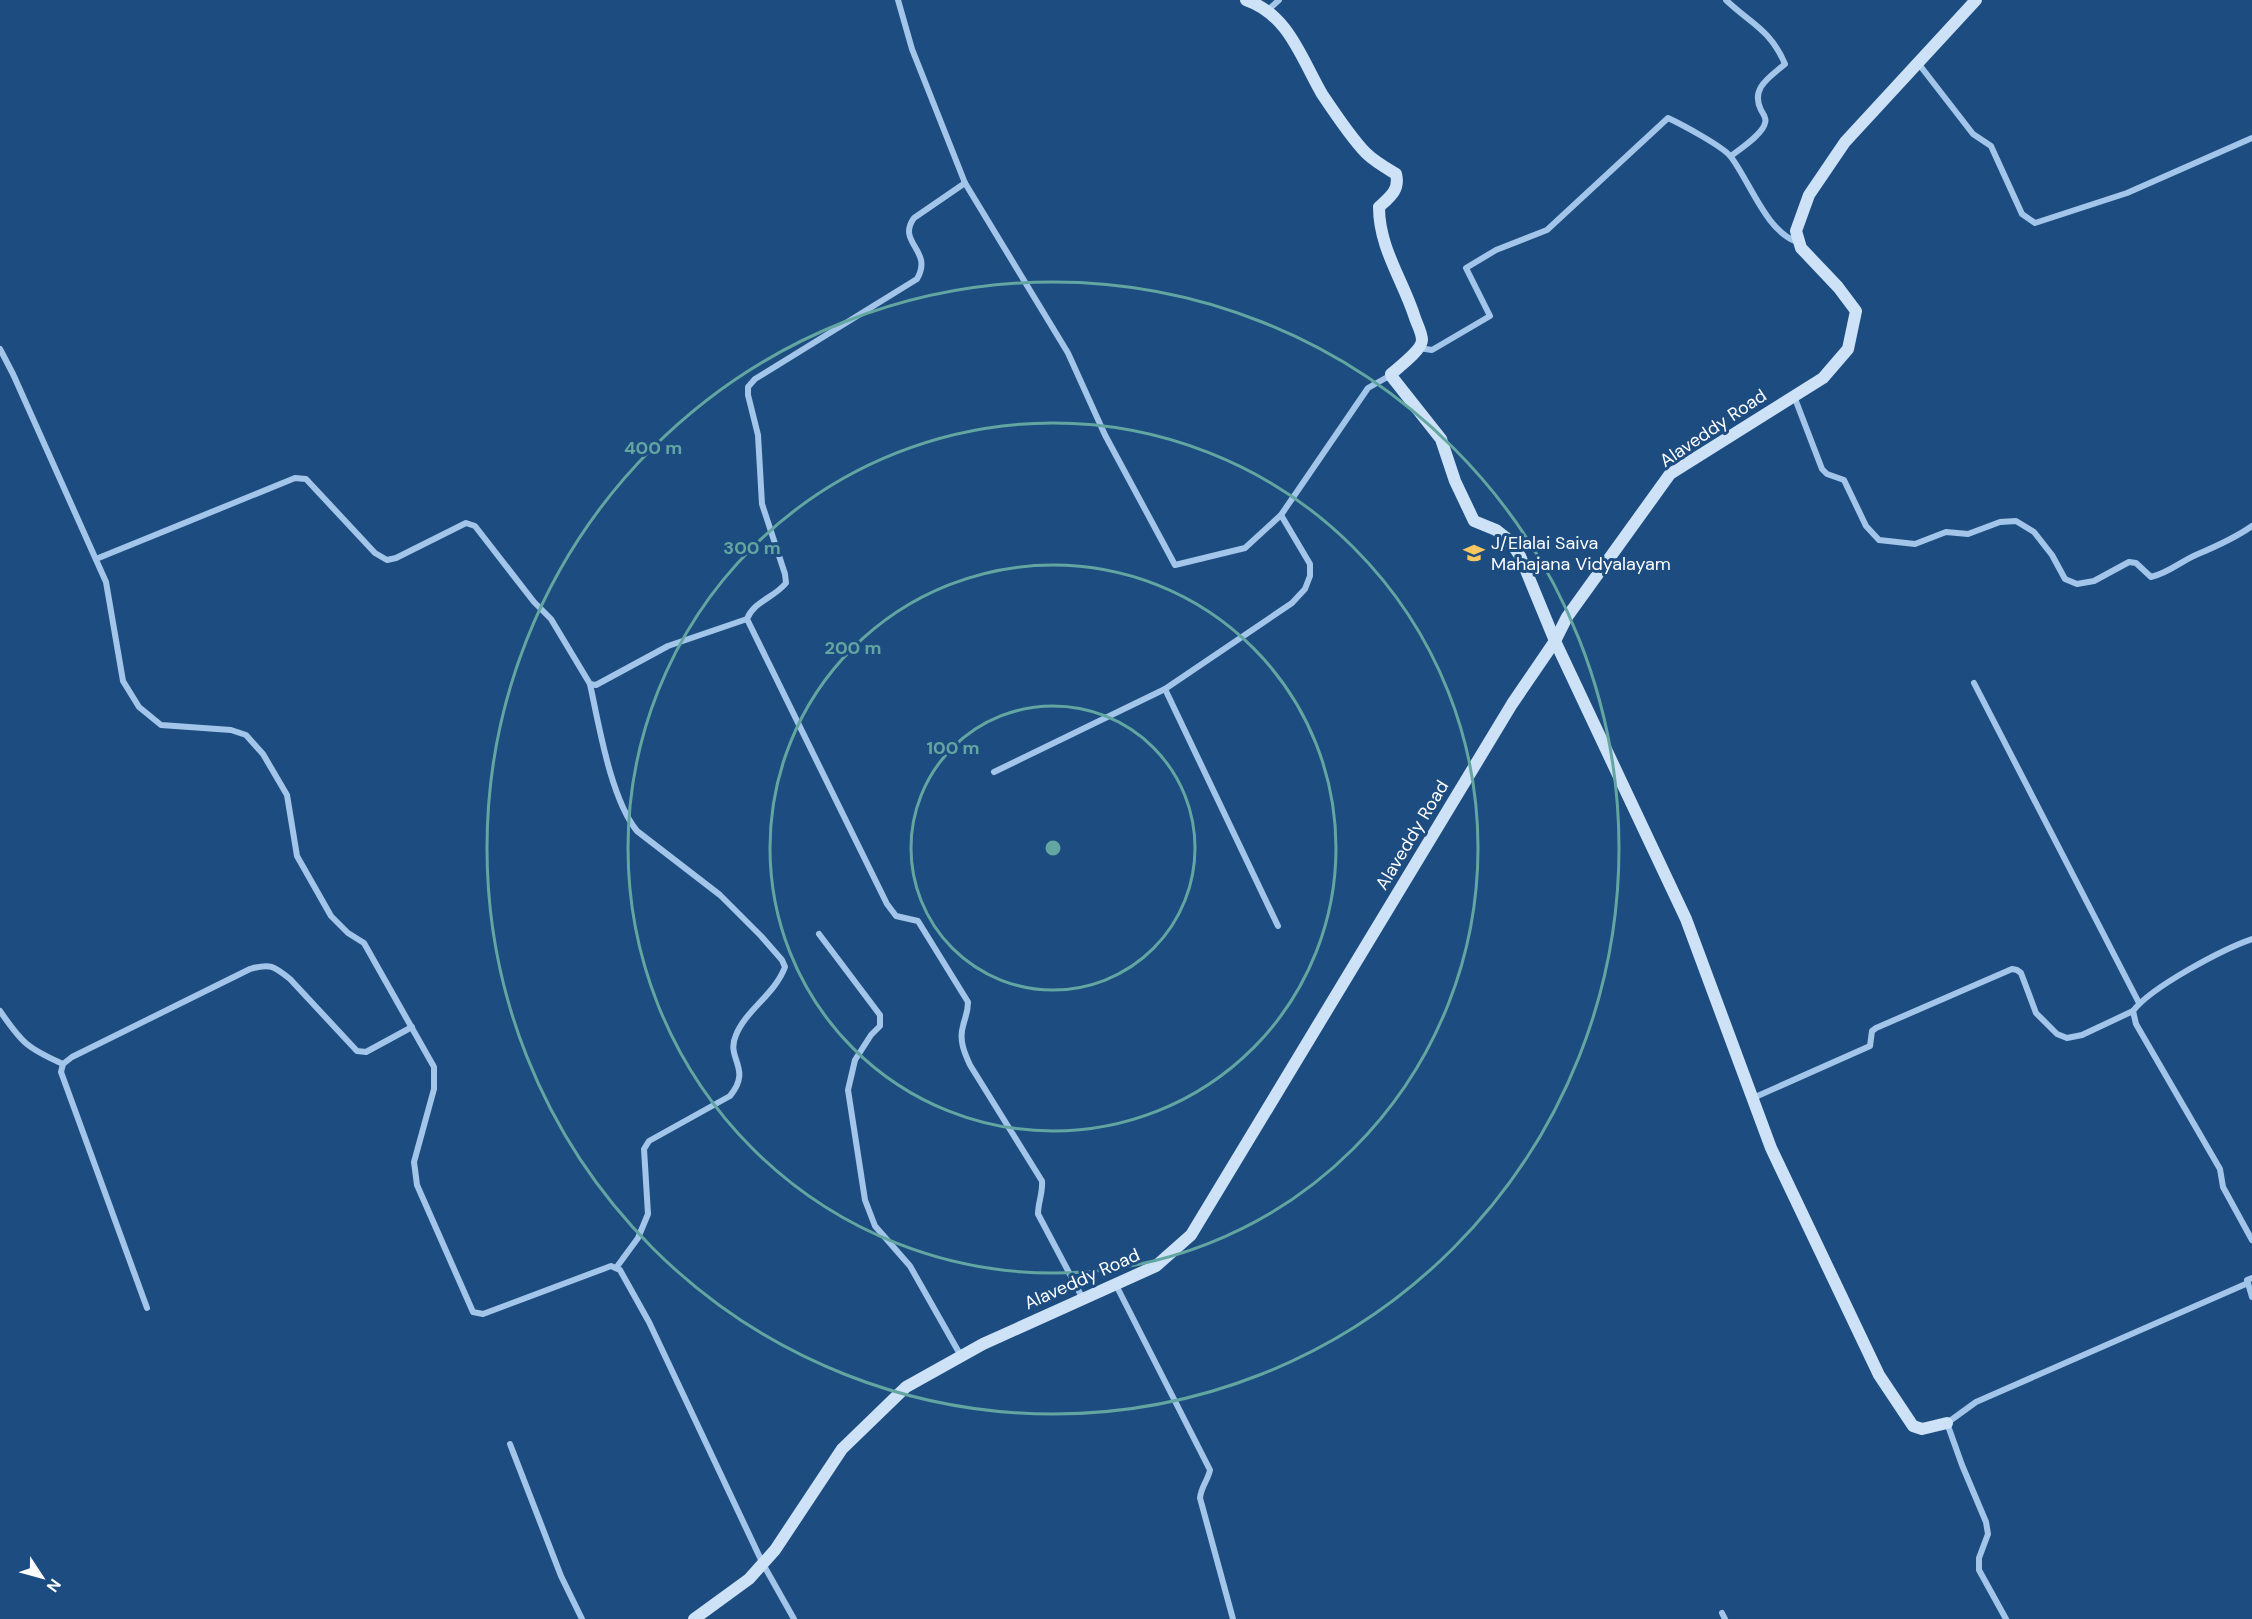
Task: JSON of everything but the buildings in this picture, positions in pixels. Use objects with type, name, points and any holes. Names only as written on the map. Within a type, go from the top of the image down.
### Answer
[{"type":"street","points":[[898,0],[912,49],[965,183],[1068,353],[1105,435],[1175,565],[1245,548],[1281,515],[1368,388],[1391,374],[1419,348],[1422,340],[1411,304],[1385,246],[1379,222],[1379,207],[1395,191],[1398,183],[1396,174],[1366,154],[1322,94],[1300,49],[1282,24],[1257,4],[1246,0]]},
{"type":"street","points":[[1267,11],[1279,0]]},
{"type":"street","points":[[1726,0],[1752,20],[1778,46],[1785,64],[1760,86],[1757,93],[1757,102],[1766,119],[1765,125],[1755,137],[1731,156]]},
{"type":"street","points":[[1419,348],[1432,350],[1490,316],[1466,268],[1496,250],[1547,230],[1668,118],[1688,127],[1731,156],[1776,229],[1787,239],[1798,242],[1796,231],[1809,195],[1845,142],[1976,0]]},
{"type":"street","points":[[1918,63],[1973,134],[1991,146],[2022,214],[2035,223],[2127,194],[2252,138]]},
{"type":"street","points":[[965,183],[914,218],[909,225],[908,233],[922,259],[923,269],[917,279],[755,379],[748,387],[758,435],[762,504],[786,583],[779,591],[751,609],[747,620],[886,904],[896,916],[918,921],[968,1002],[969,1014],[962,1027],[962,1046],[970,1065],[1042,1181],[1043,1191],[1038,1203],[1038,1214],[1083,1299]]},
{"type":"street","name":"Alaveddy Road","points":[[694,1619],[749,1579],[763,1564],[775,1550],[842,1449],[906,1387],[983,1344],[1156,1266],[1191,1235],[1512,704],[1555,641],[1567,617],[1670,474],[1823,378],[1848,349],[1856,311],[1838,287],[1800,248],[1798,242]]},
{"type":"street","points":[[0,349],[14,374],[106,582],[123,681],[139,707],[160,725],[231,730],[246,735],[263,754],[287,795],[297,856],[331,916],[348,933],[364,943],[434,1067],[434,1089],[414,1162],[417,1185],[473,1312],[483,1314],[611,1266],[620,1270],[649,1322],[763,1564],[794,1619]]},
{"type":"street","points":[[1391,374],[1441,439],[1455,481],[1474,521],[1496,530],[1510,541],[1520,556],[1555,641],[1686,919],[1771,1148],[1879,1375],[1913,1426],[1922,1429],[1947,1423],[1976,1402],[2250,1280],[2252,1297]]},
{"type":"street","points":[[1794,396],[1822,469],[1827,474],[1844,480],[1866,526],[1879,540],[1915,544],[1946,532],[1968,534],[2001,522],[2016,521],[2034,532],[2052,555],[2066,579],[2077,584],[2094,581],[2129,562],[2136,563],[2151,577],[2164,574],[2196,554],[2213,549],[2252,526]]},
{"type":"street","points":[[96,559],[295,478],[306,479],[375,554],[387,560],[396,558],[466,523],[476,526],[534,602],[551,619],[590,684],[608,762],[628,820],[637,831],[720,895],[768,944],[785,967],[780,979],[735,1036],[733,1047],[741,1074],[738,1086],[730,1096],[649,1141],[644,1149],[648,1214],[638,1238],[616,1268]]},
{"type":"street","points":[[994,772],[1165,689],[1292,603],[1305,589],[1310,576],[1310,564],[1281,515]]},
{"type":"street","points":[[590,684],[596,685],[668,646],[747,620]]},
{"type":"street","points":[[1974,683],[2139,1003]]},
{"type":"street","points":[[1165,689],[1278,926]]},
{"type":"street","points":[[819,934],[880,1014],[880,1026],[871,1035],[855,1060],[848,1090],[865,1200],[875,1226],[910,1266],[961,1356]]},
{"type":"street","points":[[1753,1098],[1870,1046],[1872,1031],[1876,1028],[2012,969],[2021,973],[2036,1013],[2057,1034],[2067,1038],[2082,1035],[2133,1011],[2149,995],[2228,948],[2252,939]]},
{"type":"street","points":[[147,1308],[61,1072],[63,1064],[72,1057],[264,964],[279,970],[290,979],[357,1052],[366,1052],[412,1027]]},
{"type":"street","points":[[0,1011],[19,1039],[36,1052],[63,1064]]},
{"type":"street","points":[[2133,1011],[2136,1024],[2220,1169],[2223,1187],[2252,1240]]},
{"type":"street","points":[[1115,1284],[1210,1470],[1201,1489],[1200,1498],[1233,1619]]},
{"type":"street","points":[[1947,1423],[1986,1522],[1988,1534],[1979,1558],[1979,1570],[2006,1619]]},
{"type":"street","points":[[510,1444],[561,1576],[582,1619]]},
{"type":"place","name":"J/Elalai Saiva Mahajana Vidyalayam","points":[[1474,553]]}]
